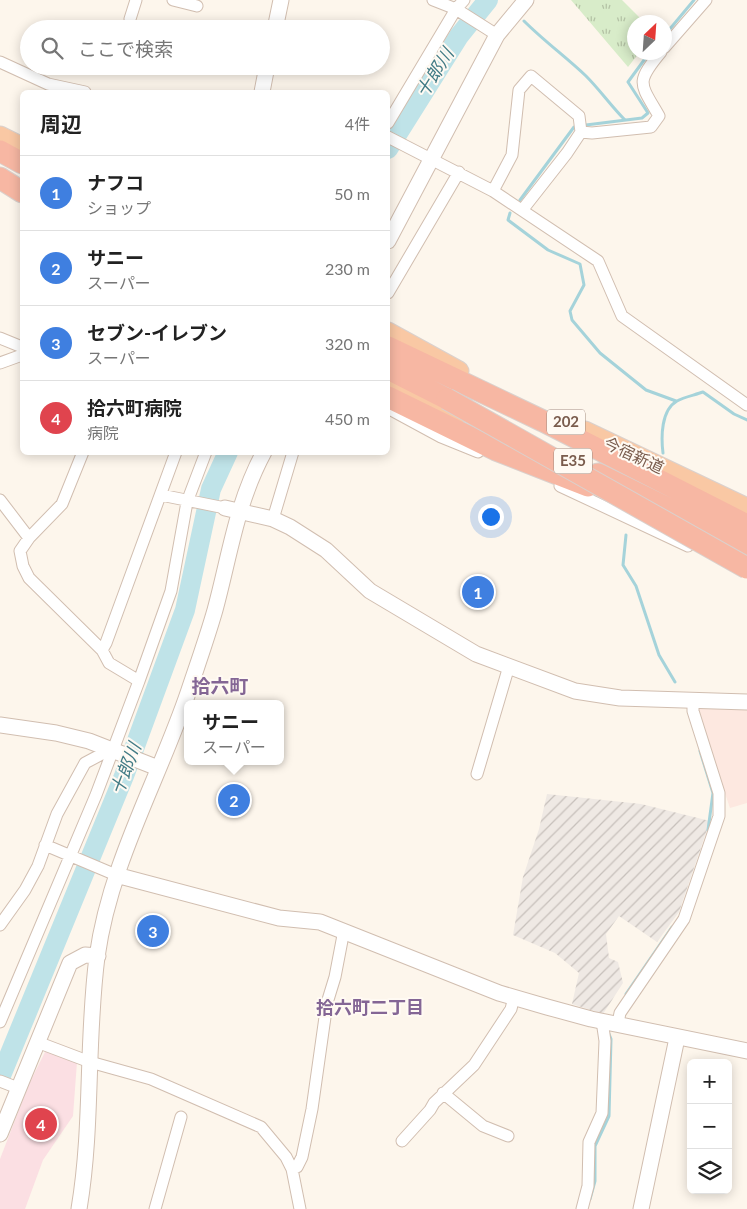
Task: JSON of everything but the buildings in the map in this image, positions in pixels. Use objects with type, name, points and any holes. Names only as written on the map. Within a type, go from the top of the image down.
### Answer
[{"type":"highway","points":[[0,136],[20,146]]},
{"type":"highway","points":[[0,151],[20,162]]},
{"type":"highway","points":[[0,170],[20,182]]},
{"type":"highway","points":[[0,180],[20,192]]},
{"type":"highway","name":"今宿新道","points":[[390,333],[464,373],[747,508]]},
{"type":"highway","name":"E35","points":[[390,348],[544,421],[747,524]]},
{"type":"highway","name":"E35","points":[[390,369],[746,552]]},
{"type":"highway","name":"202","points":[[390,382],[510,442],[668,511],[746,552]]},
{"type":"highway","points":[[390,398],[496,450],[746,552]]},
{"type":"highway","points":[[447,399],[747,568]]},
{"type":"highway","points":[[707,505],[747,519]]},
{"type":"street","points":[[130,19],[136,0]]},
{"type":"street","points":[[173,0],[197,6]]},
{"type":"street","points":[[277,20],[281,0]]},
{"type":"street","points":[[433,0],[460,4],[497,35]]},
{"type":"street","points":[[390,237],[497,35],[526,0]]},
{"type":"street","points":[[672,39],[706,0]]},
{"type":"street","points":[[390,120],[460,4]]},
{"type":"street","points":[[581,132],[651,127],[659,116],[644,90],[642,79],[646,70],[654,60]]},
{"type":"street","points":[[0,62],[20,71]]},
{"type":"street","points":[[28,75],[48,84],[76,90]]},
{"type":"street","points":[[262,90],[265,75]]},
{"type":"street","points":[[493,191],[512,155],[519,90],[530,76],[579,116],[581,132],[523,209]]},
{"type":"street","points":[[390,138],[493,191],[523,209],[598,261],[622,316],[747,405]]},
{"type":"street","points":[[390,290],[459,172]]},
{"type":"street","points":[[0,338],[20,346]]},
{"type":"street","points":[[0,363],[20,356]]},
{"type":"street","points":[[390,408],[441,437],[567,489],[688,546],[746,552]]},
{"type":"street","points":[[82,455],[62,504],[29,538],[20,551],[23,566],[29,578],[102,650],[108,663],[138,682]]},
{"type":"street","points":[[102,650],[175,455]]},
{"type":"street","points":[[0,1022],[70,856],[109,748],[138,682],[171,591],[187,502],[205,455]]},
{"type":"street","points":[[185,700],[215,610],[232,510],[262,455]]},
{"type":"street","points":[[273,519],[292,455]]},
{"type":"street","points":[[161,495],[273,519],[326,550],[370,591],[476,654],[576,692],[620,698],[747,702]]},
{"type":"street","points":[[0,500],[29,538]]},
{"type":"street","points":[[477,774],[509,666]]},
{"type":"street","points":[[618,1024],[620,1013],[684,919],[719,816],[719,793],[693,711],[693,700]]},
{"type":"street","points":[[80,1209],[86,1169],[90,1062],[98,956],[116,875],[184,703]]},
{"type":"street","points":[[0,725],[56,733],[109,748],[158,768]]},
{"type":"street","points":[[0,925],[25,890],[38,866],[58,814],[85,763],[109,748]]},
{"type":"street","points":[[45,845],[116,875],[279,918],[320,922],[344,930],[418,962],[514,997],[602,1021],[747,1051]]},
{"type":"street","points":[[292,1169],[297,1167],[303,1149],[312,1109],[327,1003],[335,977],[344,930]]},
{"type":"street","points":[[0,1134],[15,1087],[37,1042],[70,963],[85,955],[98,956]]},
{"type":"street","points":[[402,1141],[443,1093],[474,1065],[511,1010],[514,997]]},
{"type":"street","points":[[582,1209],[588,1186],[589,1142],[602,1113],[605,1041],[602,1021]]},
{"type":"street","points":[[641,1209],[677,1038]]},
{"type":"street","points":[[37,1042],[90,1062],[151,1079],[261,1127],[286,1157],[292,1169],[300,1209]]},
{"type":"street","points":[[0,1081],[15,1087]]},
{"type":"street","points":[[443,1093],[483,1126],[508,1136]]},
{"type":"street","points":[[154,1209],[181,1117]]},
{"type":"shaded area","points":[[700,704],[747,706],[747,803],[730,808],[697,711]]},
{"type":"shaded area","points":[[547,794],[641,804],[710,821],[679,912],[657,942],[619,916],[606,934],[609,958],[618,962],[623,983],[603,1014],[572,1004],[579,973],[555,953],[513,935],[523,877],[539,829]]},
{"type":"shaded area","points":[[46,1050],[77,1062],[73,1116],[43,1160],[25,1209],[0,1209],[0,1159],[29,1084]]},
{"type":"green space","points":[[571,0],[622,0],[637,15],[627,15],[627,60],[634,60],[628,67]]},
{"type":"waterway","name":"十郎川","points":[[390,146],[459,36],[488,0]]},
{"type":"waterway","points":[[672,26],[694,0]]},
{"type":"waterway","points":[[524,21],[586,76],[625,120]]},
{"type":"waterway","points":[[586,125],[642,118],[648,113],[628,82],[644,60]]},
{"type":"waterway","points":[[520,200],[574,127]]},
{"type":"waterway","points":[[510,213],[508,220],[548,250],[580,264],[584,285],[570,311],[572,320],[600,353],[646,390],[676,401]]},
{"type":"waterway","points":[[663,453],[662,432],[665,417],[672,405],[683,398],[703,392],[734,414],[747,420]]},
{"type":"waterway","name":"十郎川","points":[[0,1078],[124,776],[185,610],[211,489],[227,455]]},
{"type":"waterway","points":[[626,535],[623,565],[636,586],[659,655],[675,682]]},
{"type":"waterway","points":[[700,751],[713,793],[708,830]]},
{"type":"waterway","points":[[626,994],[672,927]]},
{"type":"waterway","points":[[590,1199],[595,1181],[595,1146],[609,1116],[611,1039],[609,1034]]},
{"type":"place","name":"ナフコ","points":[[478,592]]},
{"type":"place","name":"サニー","points":[[234,800]]},
{"type":"place","name":"セブン-イレブン","points":[[153,931]]},
{"type":"place","name":"拾六町病院","points":[[41,1124]]},
{"type":"district","name":"拾六町","points":[[220,686]]},
{"type":"district","name":"拾六町二丁目","points":[[370,1008]]}]
